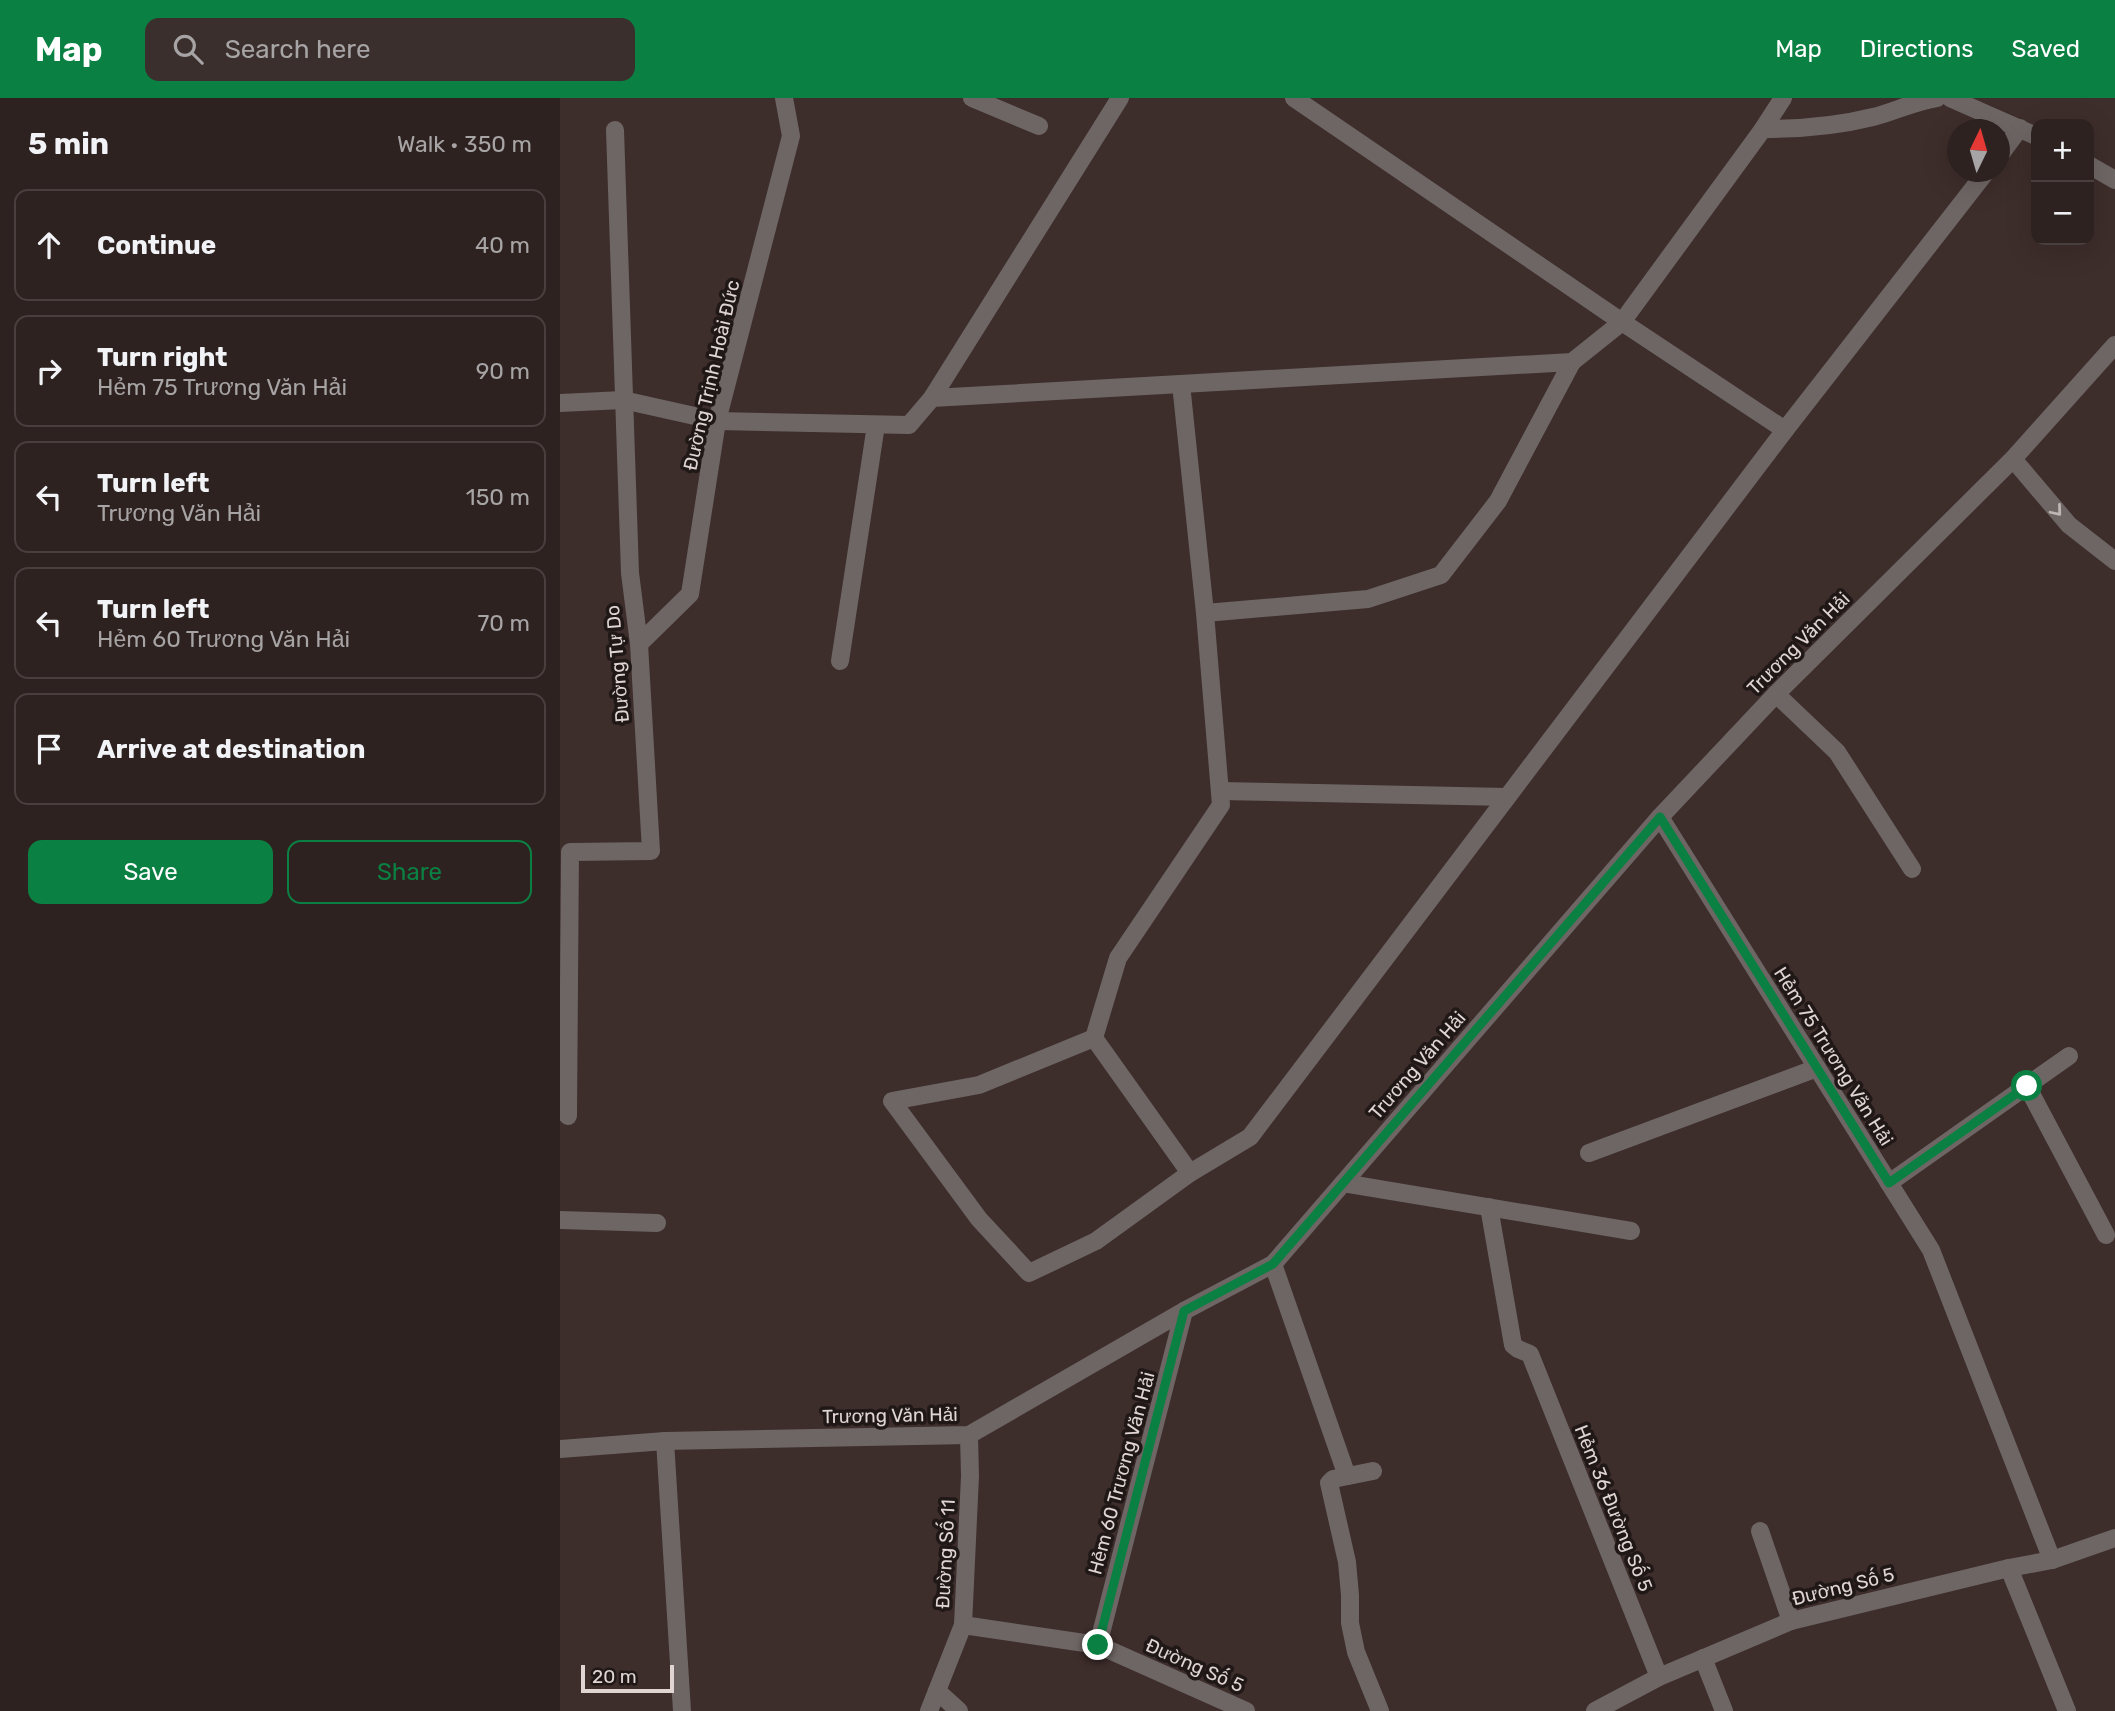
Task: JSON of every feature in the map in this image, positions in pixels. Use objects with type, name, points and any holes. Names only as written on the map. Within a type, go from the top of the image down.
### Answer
[{"type":"street","name":"Đường Trịnh Hoài Đức","points":[[639,644],[690,594],[718,421],[791,136],[784,98]]},
{"type":"street","points":[[972,98],[1039,126]]},
{"type":"street","points":[[560,403],[623,400],[718,421],[909,425],[932,398],[1120,98]]},
{"type":"street","points":[[1294,98],[1785,430]]},
{"type":"street","points":[[1205,613],[1368,599],[1441,575],[1498,501],[1572,362],[1622,322],[1783,98]]},
{"type":"street","points":[[1763,129],[1826,126],[1874,117],[1937,98]]},
{"type":"street","points":[[1950,98],[2028,132],[2010,147]]},
{"type":"street","name":"Đường Tự Do","points":[[568,1116],[570,852],[651,851],[639,644],[630,573],[615,130]]},
{"type":"street","points":[[2094,168],[2115,180]]},
{"type":"street","points":[[1094,1038],[979,1085],[892,1101],[979,1219],[1029,1273],[1097,1241],[1190,1173],[1250,1137],[1785,430],[1978,182]]},
{"type":"street","name":"Trương Văn Hải","points":[[560,1449],[665,1441],[969,1435],[1184,1311],[1273,1264],[1660,817],[1776,694],[2013,459],[2115,345]]},
{"type":"street","points":[[932,398],[1572,362]]},
{"type":"street","points":[[1094,1038],[1118,958],[1221,805],[1205,613],[1181,384]]},
{"type":"street","points":[[840,661],[876,425]]},
{"type":"street","points":[[2013,459],[2069,525],[2115,561]]},
{"type":"street","points":[[1776,694],[1837,752],[1912,869]]},
{"type":"street","points":[[1220,791],[1507,797]]},
{"type":"street","name":"Hẻm 75 Trương Văn Hải","points":[[1660,817],[1931,1250],[2052,1560]]},
{"type":"street","points":[[1094,1038],[1190,1173]]},
{"type":"street","points":[[1889,1183],[2069,1056]]},
{"type":"street","points":[[1589,1153],[1817,1068]]},
{"type":"street","points":[[2027,1086],[2106,1235]]},
{"type":"street","points":[[1343,1184],[1632,1231]]},
{"type":"street","name":"Hẻm 36 Đường Số 5","points":[[1489,1208],[1513,1345],[1530,1354],[1659,1677]]},
{"type":"street","points":[[560,1220],[657,1223]]},
{"type":"street","points":[[1273,1264],[1347,1476]]},
{"type":"street","name":"Hẻm 60 Trương Văn Hải","points":[[1098,1645],[1184,1311]]},
{"type":"street","name":"Đường Số 11","points":[[929,1711],[963,1625],[970,1476],[969,1435]]},
{"type":"street","points":[[665,1441],[682,1711]]},
{"type":"street","points":[[1373,1471],[1332,1479],[1329,1483],[1347,1562],[1350,1623],[1356,1653],[1380,1711]]},
{"type":"street","points":[[1760,1531],[1791,1621]]},
{"type":"street","name":"Đường Số 5","points":[[1595,1711],[1659,1677],[1791,1621],[2052,1560],[2115,1538]]},
{"type":"street","points":[[2009,1568],[2067,1711]]},
{"type":"street","name":"Đường Số 5","points":[[963,1625],[1098,1645],[1246,1711]]},
{"type":"street","points":[[1703,1658],[1724,1711]]},
{"type":"street","points":[[937,1691],[960,1711]]},
{"type":"route","points":[[1098,1645],[1184,1311],[1273,1264],[1660,817],[1889,1183],[2027,1086]]}]
